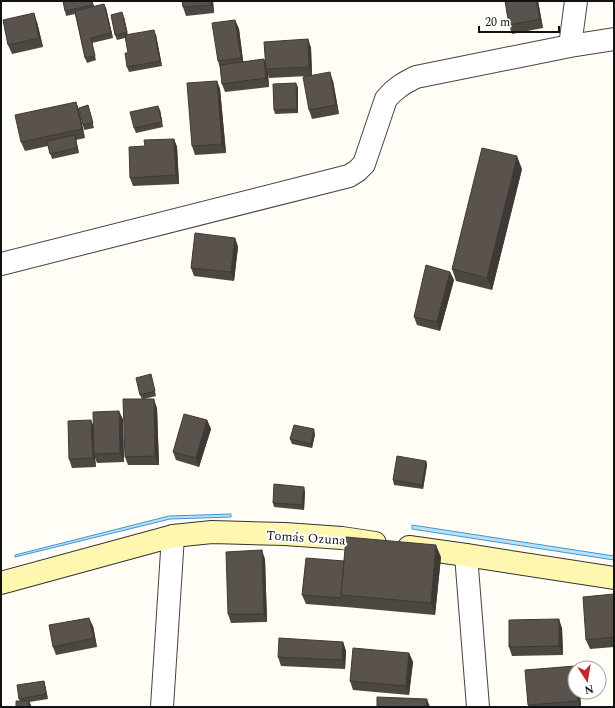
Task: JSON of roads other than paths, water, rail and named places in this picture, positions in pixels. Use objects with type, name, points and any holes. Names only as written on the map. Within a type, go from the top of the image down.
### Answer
[{"type":"street","points":[[570,46],[576,1]]},
{"type":"street","points":[[1,264],[349,176],[364,164],[386,99],[392,91],[403,83],[416,77],[570,46],[614,39]]},
{"type":"street","name":"Tomás Ozuna","points":[[1,583],[173,536],[212,532],[284,534],[342,538],[466,555],[614,578]]},
{"type":"street","points":[[162,707],[173,536]]},
{"type":"street","points":[[466,555],[478,707]]},
{"type":"street","points":[[1,578],[1,583]]},
{"type":"water","points":[[231,514],[231,517],[170,519],[15,557],[15,555],[169,516]]},
{"type":"water","points":[[412,525],[614,556],[614,560],[412,529]]}]
